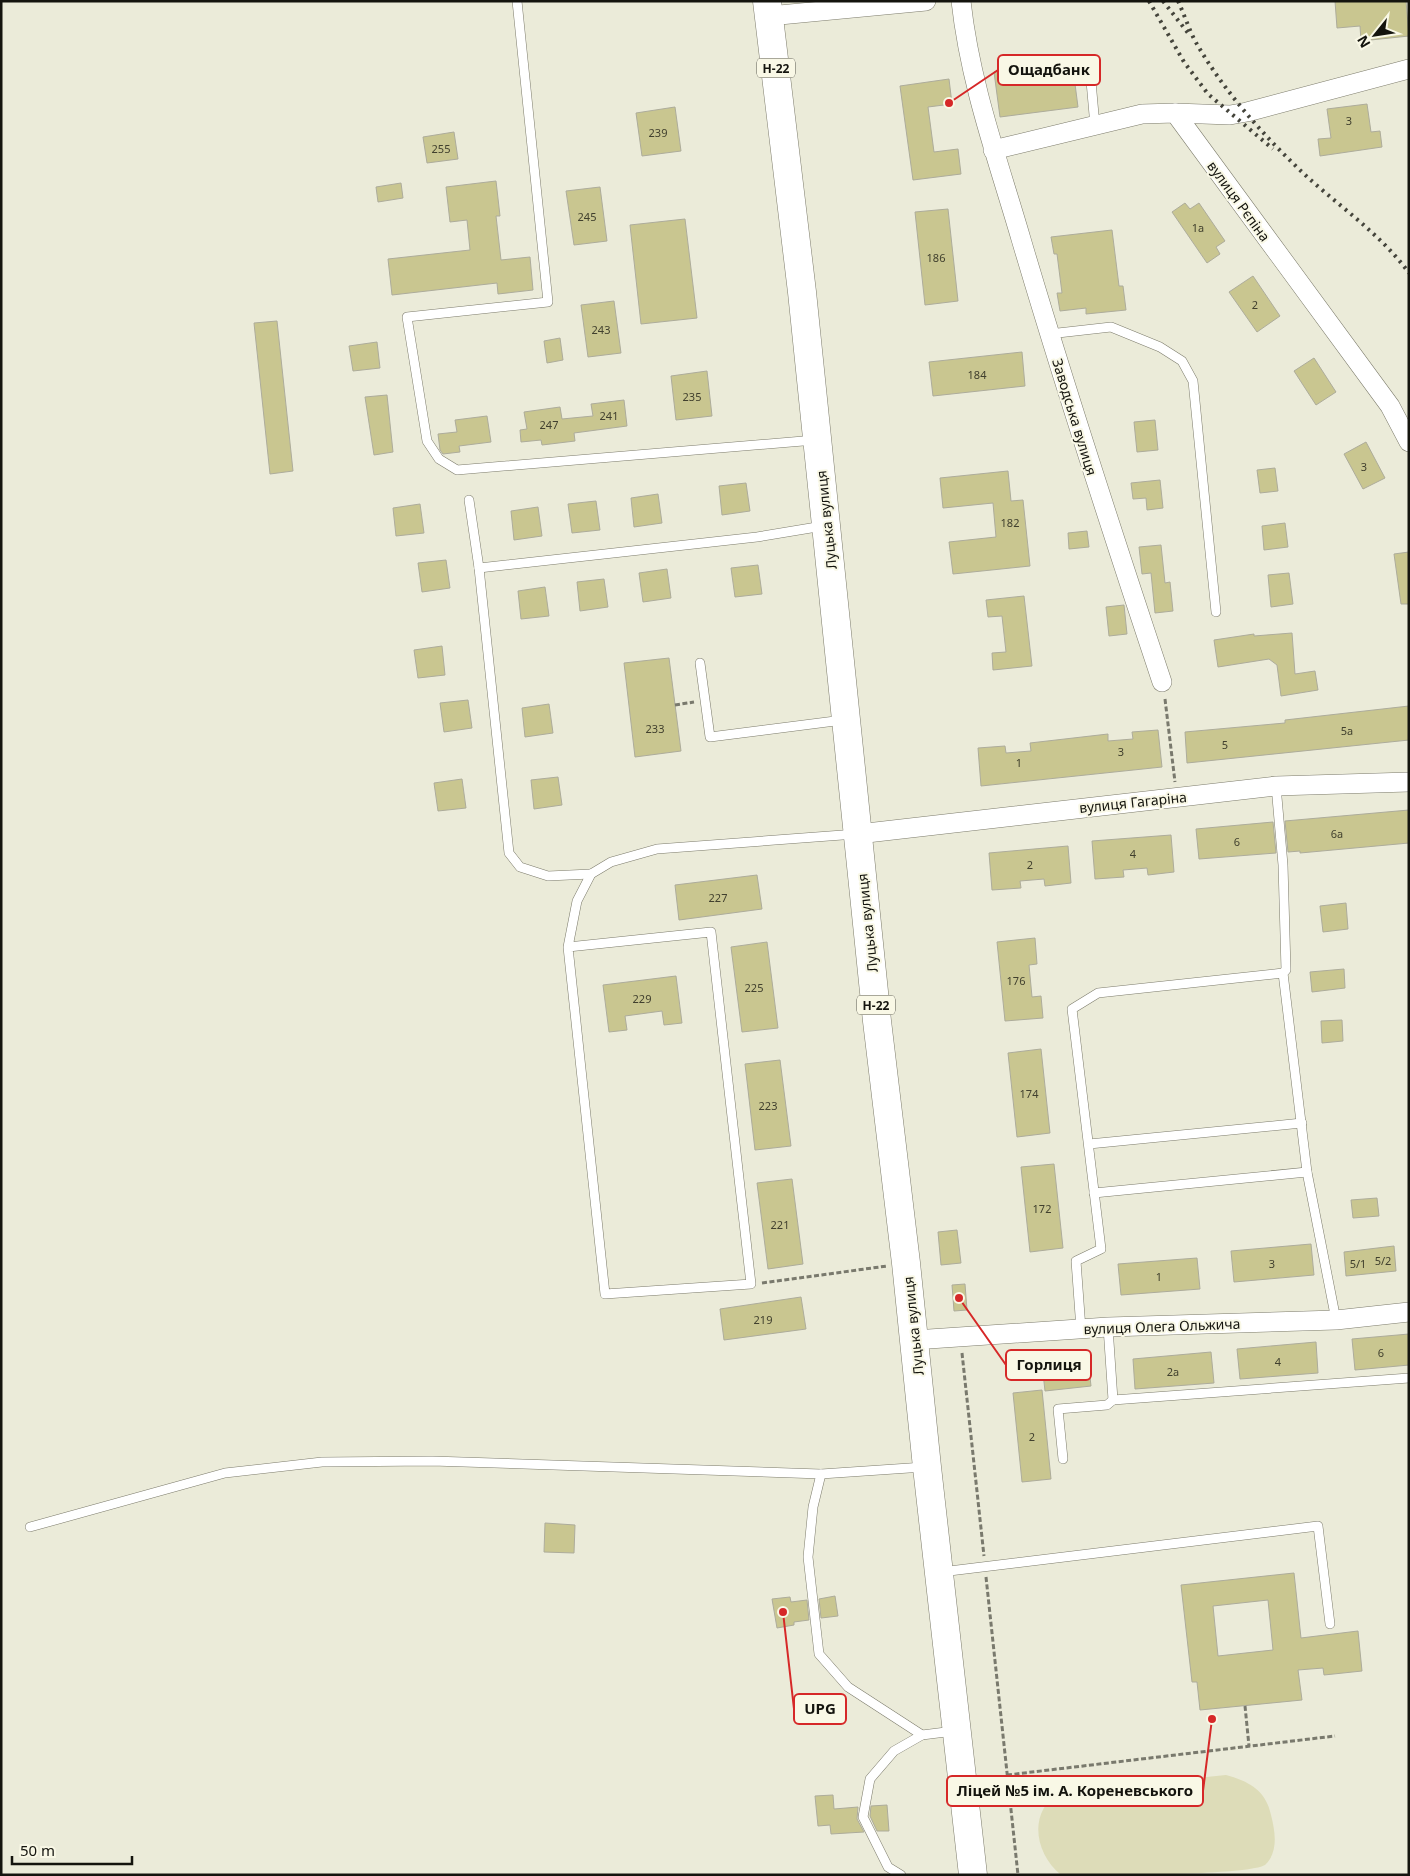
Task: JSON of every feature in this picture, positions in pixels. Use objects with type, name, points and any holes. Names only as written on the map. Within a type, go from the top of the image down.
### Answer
[{"type":"main road","name":"Луцька вулиця","points":[[768,9],[817,440],[858,834],[906,1263],[926,1467],[972,1875]]},
{"type":"street","points":[[768,9],[926,1]]},
{"type":"street","name":"Заводська вулиця","points":[[961,1],[972,74],[993,150],[1094,479],[1162,682]]},
{"type":"street","points":[[993,150],[1142,114],[1230,115],[1247,112],[1409,69]]},
{"type":"street","name":"вулиця Рєпіна","points":[[1175,113],[1390,406],[1409,442]]},
{"type":"street","name":"вулиця Гагаріна","points":[[858,834],[1276,786],[1409,782]]},
{"type":"street","name":"вулиця Олега Ольжича","points":[[914,1340],[1108,1327],[1336,1320],[1409,1312]]},
{"type":"lane","points":[[518,1],[548,302],[407,317],[427,442],[439,459],[457,470],[817,440]]},
{"type":"lane","points":[[1090,70],[1096,126]]},
{"type":"lane","points":[[1049,334],[1111,327],[1160,347],[1182,361],[1192,381],[1216,612]]},
{"type":"lane","points":[[470,500],[509,853],[520,866],[548,876],[591,874],[610,862],[658,849],[858,834]]},
{"type":"lane","points":[[479,568],[758,537],[826,525]]},
{"type":"lane","points":[[700,663],[710,737],[846,720]]},
{"type":"lane","points":[[1276,786],[1283,865],[1286,970],[1283,973],[1307,1172],[1336,1320]]},
{"type":"lane","points":[[568,946],[711,932],[751,1284],[605,1294],[568,946],[577,901],[591,874]]},
{"type":"lane","points":[[1081,1329],[1076,1260],[1101,1249],[1072,1010],[1098,992],[1283,973]]},
{"type":"lane","points":[[1088,1144],[1302,1123]]},
{"type":"lane","points":[[1094,1193],[1307,1172]]},
{"type":"lane","points":[[1108,1327],[1113,1400]]},
{"type":"lane","points":[[1063,1459],[1058,1409],[1107,1405],[1113,1400],[1409,1378]]},
{"type":"lane","points":[[30,1527],[225,1474],[322,1462],[432,1461],[821,1474],[926,1467]]},
{"type":"lane","points":[[821,1474],[813,1507],[808,1557],[819,1654],[848,1687],[922,1734]]},
{"type":"lane","points":[[938,1572],[1318,1526],[1330,1624]]},
{"type":"lane","points":[[901,1875],[888,1867],[863,1817],[870,1780],[894,1751],[922,1734],[957,1731]]},
{"type":"path","points":[[1162,682],[1169,722],[1177,797]]},
{"type":"path","points":[[675,705],[705,701]]},
{"type":"path","points":[[751,1284],[906,1263]]},
{"type":"path","points":[[961,1336],[1018,1875]]},
{"type":"path","points":[[1245,1706],[1250,1746]]},
{"type":"path","points":[[1007,1774],[1334,1736]]},
{"type":"green space","points":[[1226,1775],[1242,1780],[1255,1788],[1269,1806],[1275,1841],[1272,1854],[1265,1865],[1252,1869],[1201,1873],[1061,1875],[1052,1866],[1040,1844],[1038,1832],[1043,1810],[1050,1800],[1060,1792]]},
{"type":"building","points":[[1335,1],[1406,1],[1409,36],[1361,41],[1360,26],[1337,28]]},
{"type":"building","points":[[1072,61],[1078,107],[1000,117],[994,72]]},
{"type":"building","points":[[949,79],[952,104],[928,107],[934,152],[958,149],[961,174],[913,180],[900,86]]},
{"type":"building","points":[[1367,104],[1371,132],[1380,131],[1382,147],[1320,156],[1318,139],[1331,138],[1327,109]]},
{"type":"building","points":[[675,107],[681,151],[642,156],[636,113]]},
{"type":"building","points":[[454,132],[458,159],[427,163],[423,137]]},
{"type":"building","points":[[496,181],[500,216],[496,216],[501,260],[530,257],[533,290],[498,294],[497,283],[392,295],[388,259],[470,250],[467,220],[450,222],[446,187]]},
{"type":"building","points":[[401,183],[403,198],[378,202],[376,187]]},
{"type":"building","points":[[600,187],[607,241],[574,245],[566,191]]},
{"type":"building","points":[[1185,203],[1190,209],[1199,203],[1225,241],[1216,247],[1220,254],[1207,263],[1172,212]]},
{"type":"building","points":[[948,209],[958,301],[925,305],[915,212]]},
{"type":"building","points":[[685,219],[697,318],[641,324],[630,225]]},
{"type":"building","points":[[1112,230],[1119,286],[1123,286],[1126,310],[1086,314],[1086,308],[1060,311],[1057,293],[1062,293],[1057,254],[1054,254],[1051,237]]},
{"type":"building","points":[[1253,276],[1280,316],[1257,332],[1229,292]]},
{"type":"building","points":[[614,301],[621,353],[588,357],[581,305]]},
{"type":"building","points":[[277,321],[293,471],[270,474],[254,323]]},
{"type":"building","points":[[560,338],[563,360],[547,363],[544,341]]},
{"type":"building","points":[[377,342],[380,368],[353,371],[349,346]]},
{"type":"building","points":[[1022,352],[1025,386],[933,396],[929,362]]},
{"type":"building","points":[[1314,358],[1336,392],[1316,405],[1294,371]]},
{"type":"building","points":[[707,371],[712,416],[676,420],[671,376]]},
{"type":"building","points":[[387,395],[393,452],[374,455],[365,397]]},
{"type":"building","points":[[624,400],[627,426],[574,433],[575,441],[542,445],[541,440],[521,442],[520,430],[527,429],[524,412],[560,407],[562,419],[593,416],[591,404]]},
{"type":"building","points":[[487,416],[491,442],[459,446],[460,452],[443,454],[440,450],[438,434],[457,432],[455,420]]},
{"type":"building","points":[[1155,420],[1158,450],[1137,452],[1134,422]]},
{"type":"building","points":[[1366,442],[1385,478],[1363,489],[1344,454]]},
{"type":"building","points":[[1275,468],[1278,491],[1260,493],[1257,470]]},
{"type":"building","points":[[1008,471],[1011,501],[1023,500],[1030,566],[953,574],[949,542],[996,537],[993,503],[943,508],[940,478]]},
{"type":"building","points":[[1160,480],[1163,508],[1147,510],[1146,498],[1133,499],[1131,483]]},
{"type":"building","points":[[746,483],[750,511],[722,515],[719,486]]},
{"type":"building","points":[[658,494],[662,523],[634,527],[631,498]]},
{"type":"building","points":[[596,501],[600,530],[572,533],[568,504]]},
{"type":"building","points":[[420,504],[424,533],[396,536],[393,508]]},
{"type":"building","points":[[538,507],[542,536],[514,540],[511,511]]},
{"type":"building","points":[[1285,523],[1288,547],[1264,550],[1262,526]]},
{"type":"building","points":[[1087,531],[1089,547],[1069,549],[1068,533]]},
{"type":"building","points":[[1161,545],[1165,583],[1170,582],[1173,611],[1155,613],[1151,573],[1142,574],[1139,547]]},
{"type":"building","points":[[1409,552],[1409,604],[1401,604],[1394,554]]},
{"type":"building","points":[[446,560],[450,588],[422,592],[418,563]]},
{"type":"building","points":[[758,565],[762,594],[735,597],[731,568]]},
{"type":"building","points":[[667,569],[671,598],[643,602],[639,573]]},
{"type":"building","points":[[1289,573],[1293,604],[1271,607],[1268,575]]},
{"type":"building","points":[[604,579],[608,607],[580,611],[577,582]]},
{"type":"building","points":[[545,587],[549,616],[521,619],[518,591]]},
{"type":"building","points":[[1024,596],[1032,666],[993,670],[992,653],[1006,652],[1002,616],[988,617],[986,600]]},
{"type":"building","points":[[1124,605],[1127,634],[1109,636],[1106,607]]},
{"type":"building","points":[[1292,633],[1295,674],[1315,671],[1318,690],[1281,696],[1277,665],[1269,659],[1218,667],[1214,640],[1254,634],[1254,636]]},
{"type":"building","points":[[442,646],[445,675],[418,678],[414,650]]},
{"type":"building","points":[[669,658],[681,751],[635,757],[624,663]]},
{"type":"building","points":[[468,700],[472,728],[444,732],[440,703]]},
{"type":"building","points":[[549,704],[553,733],[525,737],[522,708]]},
{"type":"building","points":[[1409,706],[1409,740],[1187,763],[1185,732],[1285,723],[1285,720]]},
{"type":"building","points":[[1158,730],[1162,767],[981,786],[978,748],[1005,746],[1006,753],[1031,751],[1030,743],[1108,734],[1108,741],[1133,739],[1132,732]]},
{"type":"building","points":[[558,777],[562,805],[534,809],[531,780]]},
{"type":"building","points":[[462,779],[466,808],[438,811],[434,783]]},
{"type":"building","points":[[1409,810],[1409,843],[1300,853],[1300,851],[1288,852],[1285,821]]},
{"type":"building","points":[[1273,822],[1276,853],[1199,859],[1196,829]]},
{"type":"building","points":[[1171,835],[1174,872],[1148,875],[1147,868],[1123,870],[1124,877],[1095,879],[1092,841]]},
{"type":"building","points":[[1068,846],[1071,883],[1045,886],[1044,879],[1020,881],[1021,888],[992,890],[989,853]]},
{"type":"building","points":[[757,875],[762,909],[679,920],[675,885]]},
{"type":"building","points":[[1346,903],[1348,929],[1323,932],[1320,906]]},
{"type":"building","points":[[1035,938],[1037,964],[1029,965],[1032,997],[1041,996],[1043,1018],[1005,1021],[997,942]]},
{"type":"building","points":[[767,942],[778,1028],[742,1032],[731,947]]},
{"type":"building","points":[[1344,969],[1345,988],[1312,992],[1310,972]]},
{"type":"building","points":[[676,976],[682,1023],[664,1025],[662,1011],[625,1016],[627,1030],[609,1032],[603,985]]},
{"type":"building","points":[[1342,1020],[1343,1041],[1322,1043],[1321,1021]]},
{"type":"building","points":[[1041,1049],[1050,1133],[1017,1137],[1008,1053]]},
{"type":"building","points":[[780,1060],[791,1146],[755,1150],[745,1064]]},
{"type":"building","points":[[1054,1164],[1063,1248],[1030,1252],[1021,1167]]},
{"type":"building","points":[[792,1179],[803,1264],[768,1269],[757,1183]]},
{"type":"building","points":[[1377,1198],[1379,1216],[1353,1218],[1351,1200]]},
{"type":"building","points":[[957,1230],[961,1263],[941,1265],[938,1232]]},
{"type":"building","points":[[1311,1244],[1314,1275],[1234,1282],[1231,1251]]},
{"type":"building","points":[[1394,1246],[1396,1271],[1346,1276],[1344,1252]]},
{"type":"building","points":[[1197,1258],[1200,1289],[1121,1295],[1118,1264]]},
{"type":"building","points":[[965,1284],[967,1310],[954,1311],[952,1285]]},
{"type":"building","points":[[801,1297],[806,1329],[724,1340],[720,1309]]},
{"type":"building","points":[[1409,1334],[1409,1365],[1355,1370],[1352,1339]]},
{"type":"building","points":[[1316,1342],[1318,1373],[1240,1379],[1237,1349]]},
{"type":"building","points":[[1211,1352],[1214,1383],[1135,1389],[1133,1359]]},
{"type":"building","points":[[1088,1359],[1091,1386],[1045,1391],[1042,1364]]},
{"type":"building","points":[[1042,1390],[1051,1479],[1022,1482],[1013,1393]]},
{"type":"building","points":[[545,1523],[575,1525],[574,1553],[544,1552]]},
{"type":"building","points":[[1294,1573],[1301,1638],[1358,1631],[1362,1671],[1324,1675],[1323,1668],[1298,1670],[1302,1700],[1200,1710],[1197,1682],[1192,1682],[1181,1585]],"holes":[[[1268,1600],[1273,1650],[1218,1656],[1213,1606]]]},
{"type":"building","points":[[835,1596],[838,1616],[821,1618],[819,1599]]},
{"type":"building","points":[[790,1597],[791,1602],[807,1600],[809,1620],[794,1622],[794,1625],[777,1628],[772,1599]]},
{"type":"building","points":[[833,1795],[834,1809],[858,1807],[857,1819],[864,1832],[831,1834],[830,1825],[818,1826],[815,1796]]},
{"type":"building","points":[[887,1805],[889,1831],[877,1831],[870,1816],[871,1806]]},
{"type":"railway","points":[[1149,1],[1184,62],[1208,94],[1273,149]]},
{"type":"railway","points":[[1163,1],[1188,33]]},
{"type":"railway","points":[[1178,1],[1192,36],[1232,96],[1273,143],[1315,184],[1372,232],[1409,273]]},
{"type":"place","name":"Ощадбанк","points":[[949,103]]},
{"type":"place","name":"Горлиця","points":[[959,1298]]},
{"type":"place","name":"UPG","points":[[783,1612]]},
{"type":"place","name":"Ліцей №5 ім. А. Кореневського","points":[[1212,1719]]}]
